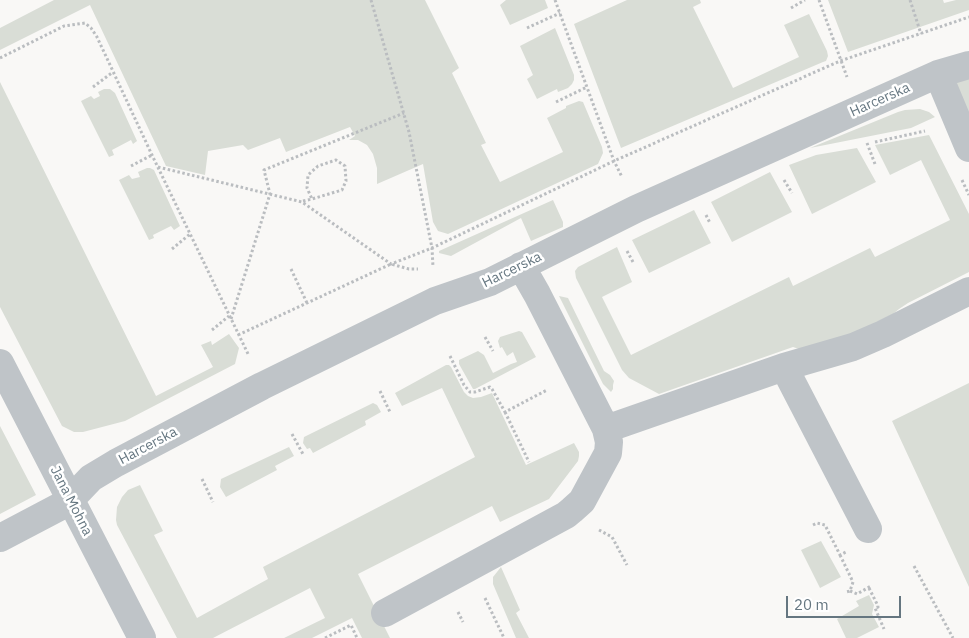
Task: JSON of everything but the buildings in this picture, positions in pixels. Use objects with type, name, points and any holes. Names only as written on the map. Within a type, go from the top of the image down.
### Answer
[{"type":"street","name":"Harcerska","points":[[0,538],[70,500],[91,478],[116,463],[262,386],[435,302],[490,282],[636,209],[938,74],[969,65]]},
{"type":"street","points":[[938,74],[969,148]]},
{"type":"street","points":[[385,612],[566,515],[577,506],[585,495],[608,452],[609,442],[606,430],[521,266]]},
{"type":"street","points":[[606,430],[784,367],[853,347],[969,291]]},
{"type":"street","name":"Jana Mohna","points":[[0,363],[142,638]]},
{"type":"street","points":[[784,367],[868,529]]},
{"type":"path","points":[[371,0],[409,132],[432,248],[435,302]]},
{"type":"path","points":[[555,0],[614,161],[636,209]]},
{"type":"path","points":[[791,8],[805,0]]},
{"type":"path","points":[[819,0],[840,61],[861,109]]},
{"type":"path","points":[[910,0],[921,34]]},
{"type":"path","points":[[527,28],[560,13]]},
{"type":"path","points":[[238,335],[391,264],[432,248],[614,161],[840,61],[969,17]]},
{"type":"path","points":[[0,58],[64,26],[85,23],[92,28],[262,386]]},
{"type":"path","points":[[93,87],[113,72]]},
{"type":"path","points":[[556,102],[587,87]]},
{"type":"path","points":[[212,330],[230,318],[270,194],[264,170],[404,113]]},
{"type":"path","points":[[867,143],[875,164]]},
{"type":"path","points":[[131,166],[152,155]]},
{"type":"path","points":[[302,202],[312,199],[342,190],[346,181],[344,166],[336,160],[318,166],[308,175],[307,188],[312,199]]},
{"type":"path","points":[[158,167],[302,202],[391,264],[409,270],[433,270],[440,267]]},
{"type":"path","points":[[172,249],[190,234]]},
{"type":"path","points":[[291,269],[307,303]]},
{"type":"path","points":[[485,337],[493,351]]},
{"type":"path","points":[[450,356],[464,385],[470,392],[492,388],[529,462]]},
{"type":"path","points":[[505,412],[548,389]]},
{"type":"path","points":[[380,391],[390,412]]},
{"type":"path","points":[[292,434],[304,456]]},
{"type":"path","points":[[202,479],[213,502]]},
{"type":"path","points":[[612,537],[626,565]]},
{"type":"path","points":[[840,555],[853,582],[848,591],[857,594],[870,587],[878,607],[875,608],[884,629]]},
{"type":"path","points":[[471,566],[504,638]]},
{"type":"path","points":[[914,566],[953,638]]},
{"type":"path","points":[[325,638],[351,625],[357,638]]},
{"type":"shaded area","points":[[54,0],[425,0],[459,68],[452,73],[486,143],[481,145],[500,182],[563,152],[547,118],[566,108],[566,106],[579,101],[583,102],[603,153],[598,164],[448,234],[438,231],[433,222],[423,164],[377,184],[377,168],[373,154],[367,145],[358,140],[349,140],[355,136],[350,127],[286,152],[280,138],[248,150],[243,145],[208,151],[205,175],[166,166],[90,5],[0,50],[0,28]]},
{"type":"shaded area","points":[[506,0],[545,0],[548,8],[510,25],[500,5]]},
{"type":"shaded area","points":[[627,0],[700,0],[701,3],[693,7],[733,88],[799,57],[784,25],[809,14],[828,56],[826,61],[621,148],[574,24]]},
{"type":"shaded area","points":[[828,0],[943,0],[944,3],[956,0],[969,0],[969,10],[848,52]]},
{"type":"shaded area","points":[[555,28],[574,75],[574,80],[568,88],[558,92],[557,89],[537,99],[527,79],[533,75],[520,46]]},
{"type":"shaded area","points":[[969,72],[969,116],[949,78]]},
{"type":"shaded area","points":[[0,82],[156,396],[213,367],[201,345],[211,341],[212,345],[229,334],[239,348],[235,364],[125,421],[83,432],[74,432],[62,426],[0,307]]},
{"type":"shaded area","points":[[110,89],[115,93],[137,141],[133,144],[131,140],[112,150],[114,155],[109,157],[81,101],[91,96],[94,99],[100,96],[98,92]]},
{"type":"shaded area","points":[[920,109],[929,112],[935,117],[911,128],[810,148],[898,112]]},
{"type":"shaded area","points":[[929,135],[969,214],[969,272],[908,303],[893,314],[850,335],[799,349],[793,347],[659,394],[629,378],[622,370],[576,278],[575,271],[578,267],[617,247],[632,282],[602,297],[631,355],[789,277],[793,286],[870,248],[875,257],[950,220],[921,160],[890,175],[875,145]]},
{"type":"shaded area","points":[[857,148],[876,182],[812,214],[789,165],[816,155]]},
{"type":"shaded area","points":[[147,168],[154,170],[180,226],[174,230],[171,226],[153,235],[154,238],[149,240],[119,180],[129,175],[132,179],[140,177],[138,172]]},
{"type":"shaded area","points":[[770,172],[792,212],[732,242],[711,202]]},
{"type":"shaded area","points":[[553,200],[563,222],[563,227],[531,241],[521,218],[451,256],[439,253],[439,251]]},
{"type":"shaded area","points":[[694,210],[711,243],[649,273],[632,240]]},
{"type":"shaded area","points":[[559,296],[568,298],[604,371],[614,381],[611,392],[603,384]]},
{"type":"shaded area","points":[[519,331],[522,332],[536,357],[473,389],[459,364],[459,360],[478,351],[484,355],[493,373],[517,362],[513,352],[507,356],[502,347],[500,348],[498,341],[500,337]]},
{"type":"shaded area","points":[[446,365],[451,367],[468,396],[473,398],[481,397],[492,393],[526,465],[574,443],[579,452],[578,461],[549,499],[500,522],[492,506],[358,574],[390,638],[362,638],[352,618],[312,638],[284,638],[325,618],[310,588],[213,638],[177,638],[117,525],[117,507],[128,490],[140,485],[163,531],[154,535],[197,618],[268,579],[263,567],[475,457],[442,388],[402,406],[395,393]]},
{"type":"shaded area","points":[[969,383],[969,587],[892,421]]},
{"type":"shaded area","points":[[373,403],[377,405],[381,412],[365,421],[366,425],[313,453],[303,443],[304,437]]},
{"type":"shaded area","points":[[0,426],[36,495],[0,514]]},
{"type":"shaded area","points":[[289,447],[294,456],[275,466],[277,470],[226,497],[220,487],[221,479]]},
{"type":"shaded area","points":[[821,541],[841,577],[820,588],[801,550]]},
{"type":"shaded area","points":[[501,567],[520,610],[516,613],[529,638],[516,638],[493,584],[493,577]]},
{"type":"shaded area","points":[[869,595],[874,605],[872,614],[879,627],[857,638],[846,638],[837,619],[859,606],[856,601]]}]
